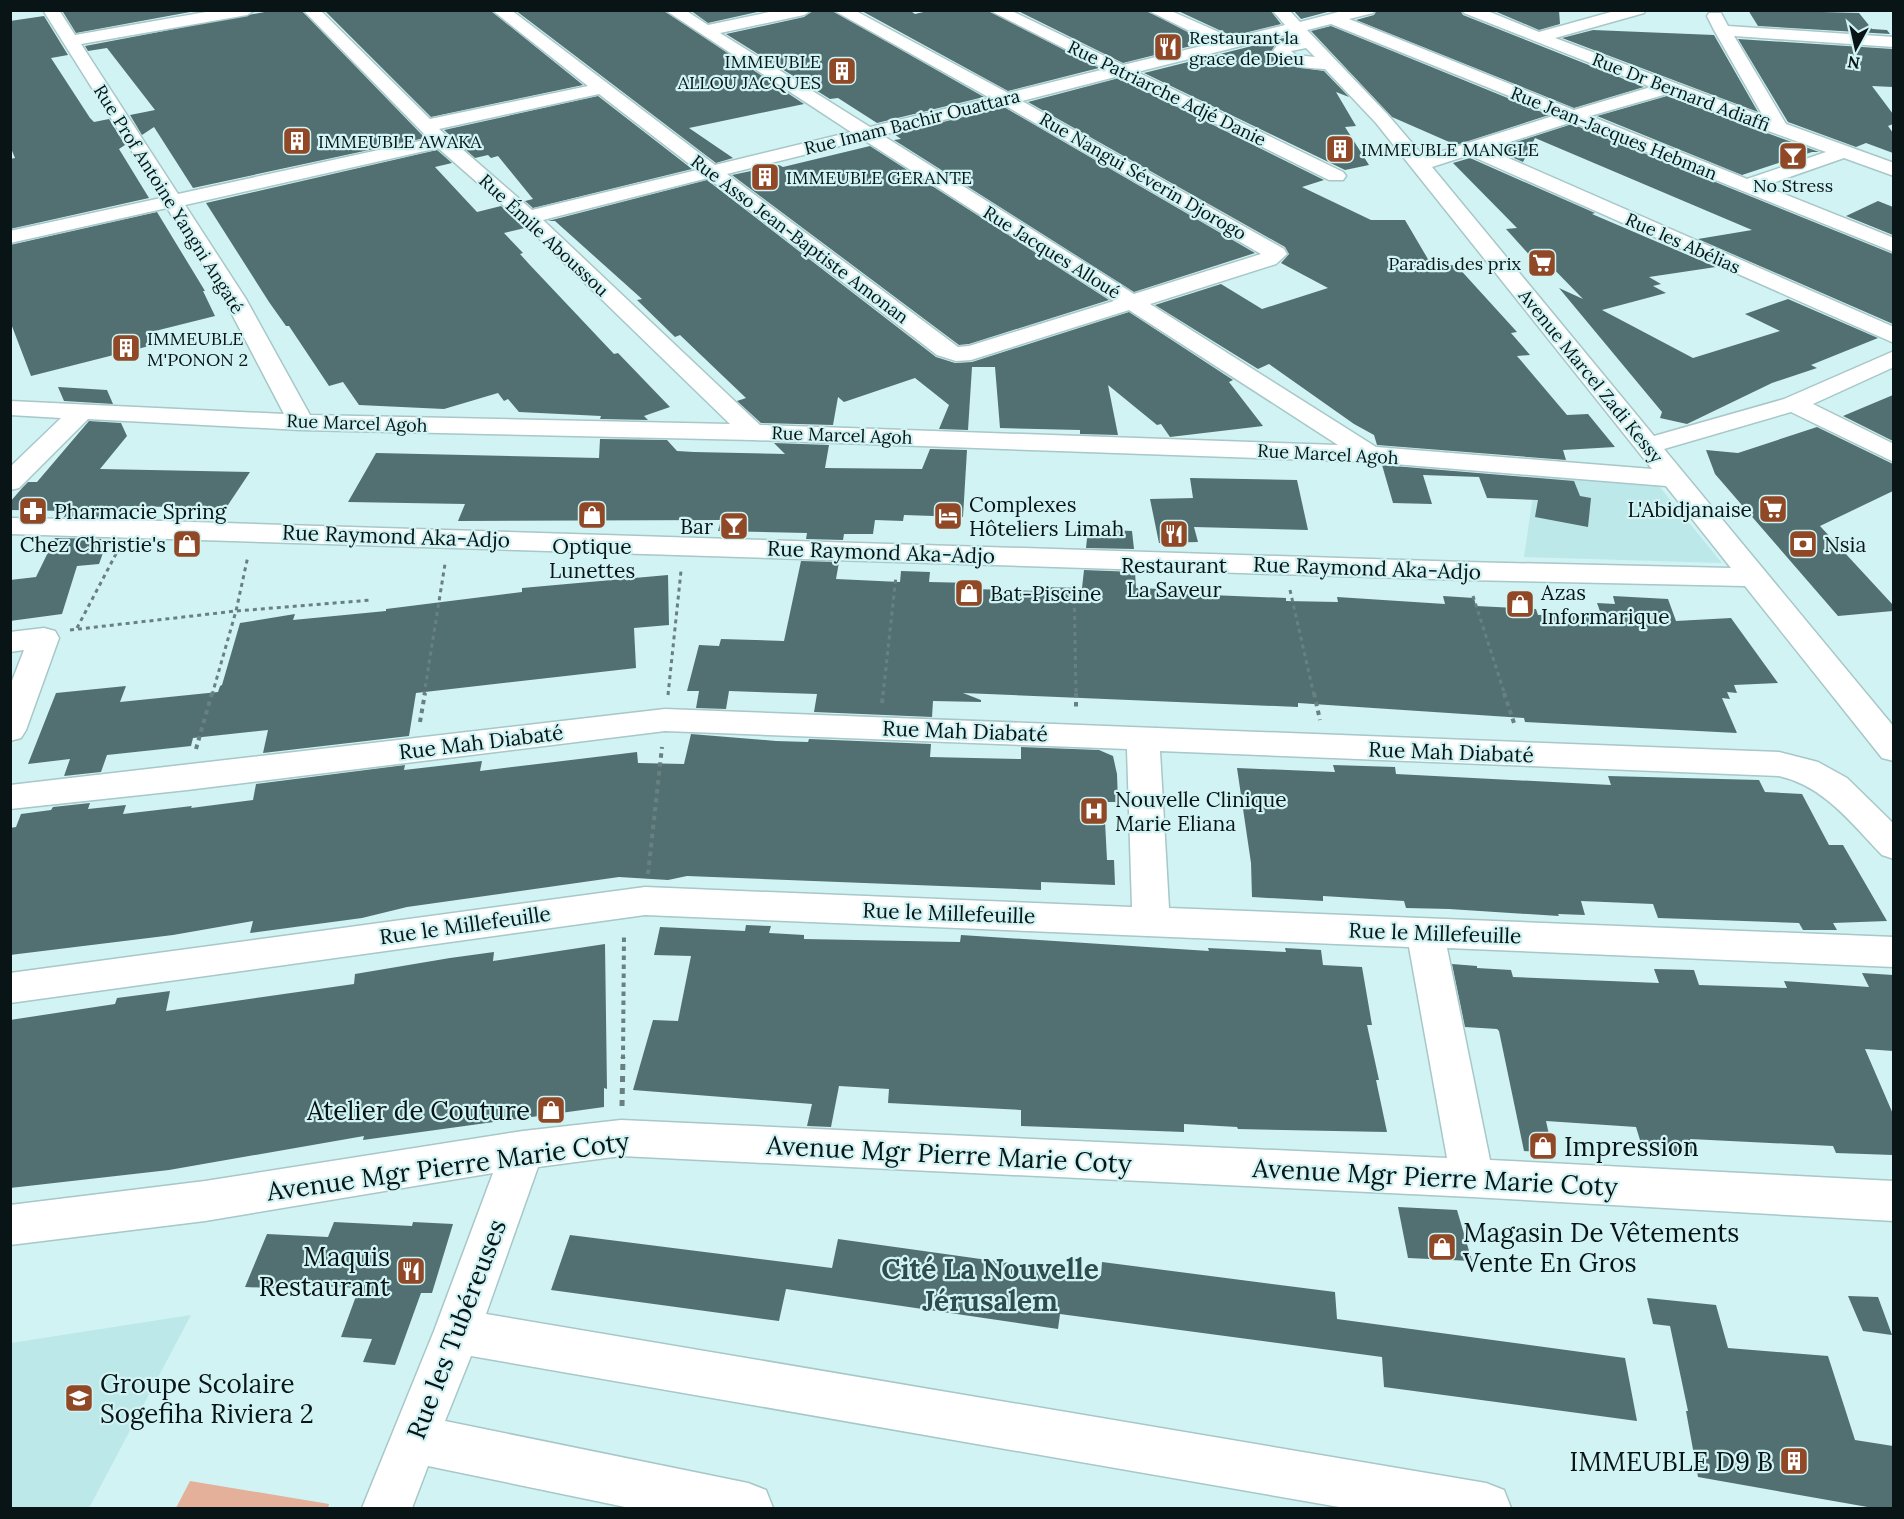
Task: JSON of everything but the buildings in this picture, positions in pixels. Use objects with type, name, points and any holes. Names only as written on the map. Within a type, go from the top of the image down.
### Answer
[{"type":"street","name":"Rue Prof Antoine Yangni Angaté","points":[[51,10],[235,299],[301,422]]},
{"type":"street","points":[[69,41],[247,10]]},
{"type":"street","name":"Rue Émile Aboussou","points":[[311,10],[425,126],[528,216],[753,432]]},
{"type":"street","name":"Rue Asso Jean-Baptiste Amonan","points":[[500,10],[945,350],[956,354],[971,353],[1130,301]]},
{"type":"street","name":"Rue Jacques Alloué","points":[[672,10],[1370,454]]},
{"type":"street","points":[[705,31],[804,10]]},
{"type":"street","name":"Rue Nangui Séverin Djorogo","points":[[841,10],[1006,99],[1276,254],[1268,259],[1130,301]]},
{"type":"street","name":"Rue Patriarche Adjé Danie","points":[[998,10],[1336,176]]},
{"type":"street","points":[[1155,10],[1231,44]]},
{"type":"street","name":"Avenue Marcel Zadi Kessy","points":[[1280,10],[1382,119],[1893,750]]},
{"type":"street","points":[[1330,64],[1291,60],[1281,51],[1303,35],[1334,19],[1368,10]]},
{"type":"street","name":"Rue Dr Bernard Adiaffi","points":[[1470,10],[1668,88],[1893,170]]},
{"type":"street","points":[[1538,37],[1638,10]]},
{"type":"street","points":[[1712,10],[1779,129]]},
{"type":"street","name":"Rue Jean-Jacques Hebman","points":[[1334,19],[1893,246]]},
{"type":"street","points":[[1722,30],[1893,42]]},
{"type":"street","name":"Rue Imam Bachir Ouattara","points":[[528,216],[1231,44],[1303,35]]},
{"type":"street","points":[[425,126],[603,88]]},
{"type":"street","points":[[1420,165],[1668,88]]},
{"type":"street","points":[[10,237],[442,142]]},
{"type":"street","name":"Rue les Abélias","points":[[1473,150],[1893,336]]},
{"type":"street","points":[[1746,186],[1844,152]]},
{"type":"street","points":[[1648,446],[1793,404],[1893,358]]},
{"type":"street","points":[[1793,404],[1893,454]]},
{"type":"street","name":"Rue Marcel Agoh","points":[[10,408],[301,422],[753,432],[1370,454],[1674,479]]},
{"type":"street","points":[[10,482],[82,411]]},
{"type":"street","name":"Rue Raymond Aka-Adjo","points":[[10,526],[1465,571],[1752,577]]},
{"type":"street","points":[[10,642],[44,638],[10,730]]},
{"type":"street","name":"Rue Mah Diabaté","points":[[10,798],[665,720],[1779,764],[1806,770],[1834,786],[1893,846]]},
{"type":"street","points":[[1143,740],[1151,921]]},
{"type":"street","name":"Rue le Millefeuille","points":[[10,988],[624,903],[669,900],[1893,952]]},
{"type":"street","points":[[1425,933],[1472,1178]]},
{"type":"street","name":"Avenue Mgr Pierre Marie Coty","points":[[10,1225],[205,1201],[523,1150],[621,1138],[1472,1178],[1893,1201]]},
{"type":"street","name":"Rue les Tubéreuses","points":[[387,1509],[457,1331],[523,1150]]},
{"type":"street","points":[[457,1331],[1485,1509]]},
{"type":"street","points":[[414,1438],[748,1509]]},
{"type":"path","points":[[76,628],[130,528]]},
{"type":"path","points":[[187,778],[236,611],[253,532]]},
{"type":"path","points":[[416,750],[449,538]]},
{"type":"path","points":[[879,728],[899,553]]},
{"type":"path","points":[[1074,558],[1077,736]]},
{"type":"path","points":[[1285,565],[1326,747]]},
{"type":"path","points":[[1465,571],[1524,755]]},
{"type":"path","points":[[44,638],[76,628],[236,611],[372,600]]},
{"type":"path","points":[[621,1138],[624,903]]},
{"type":"shaded area","points":[[1536,475],[1659,486],[1722,563],[1524,557]]},
{"type":"shaded area","name":"Groupe Scolaire Sogefiha Riviera 2","points":[[191,1315],[89,1508],[11,1508],[11,1343]]},
{"type":"shaded area","points":[[190,1481],[329,1504],[328,1508],[176,1508]]},
{"type":"place","name":"Restaurant la grace de Dieu","points":[[1168,47]]},
{"type":"place","name":"IMMEUBLE ALLOU JACQUES","points":[[842,71]]},
{"type":"place","name":"IMMEUBLE AWAKA","points":[[297,141]]},
{"type":"place","name":"IMMEUBLE MANGLE","points":[[1340,149]]},
{"type":"place","name":"No Stress","points":[[1793,156]]},
{"type":"place","name":"IMMEUBLE GERANTE","points":[[765,177]]},
{"type":"place","name":"Paradis des prix","points":[[1542,263]]},
{"type":"place","name":"IMMEUBLE M'PONON 2","points":[[126,348]]},
{"type":"place","name":"L'Abidjanaise","points":[[1773,509]]},
{"type":"place","name":"Pharmacie Spring","points":[[33,511]]},
{"type":"place","name":"Optique Lunettes","points":[[592,515]]},
{"type":"place","name":"Complexes Hôteliers Limah","points":[[948,516]]},
{"type":"place","name":"Bar","points":[[734,526]]},
{"type":"place","name":"Restaurant La Saveur","points":[[1174,534]]},
{"type":"place","name":"Chez Christie's","points":[[187,544]]},
{"type":"place","name":"Nsia","points":[[1803,544]]},
{"type":"place","name":"Bat-Piscine","points":[[969,593]]},
{"type":"place","name":"Azas Informarique","points":[[1520,604]]},
{"type":"place","name":"Nouvelle Clinique Marie Eliana","points":[[1094,811]]},
{"type":"place","name":"Atelier de Couture","points":[[551,1110]]},
{"type":"place","name":"Impression","points":[[1543,1146]]},
{"type":"place","name":"Magasin De Vêtements Vente En Gros","points":[[1442,1247]]},
{"type":"place","name":"Maquis Restaurant","points":[[411,1271]]},
{"type":"place","name":"Groupe Scolaire Sogefiha Riviera 2","points":[[79,1398]]},
{"type":"place","name":"IMMEUBLE D9 B","points":[[1794,1461]]},
{"type":"district","name":"Cité La Nouvelle Jérusalem","points":[[990,1285]]}]
